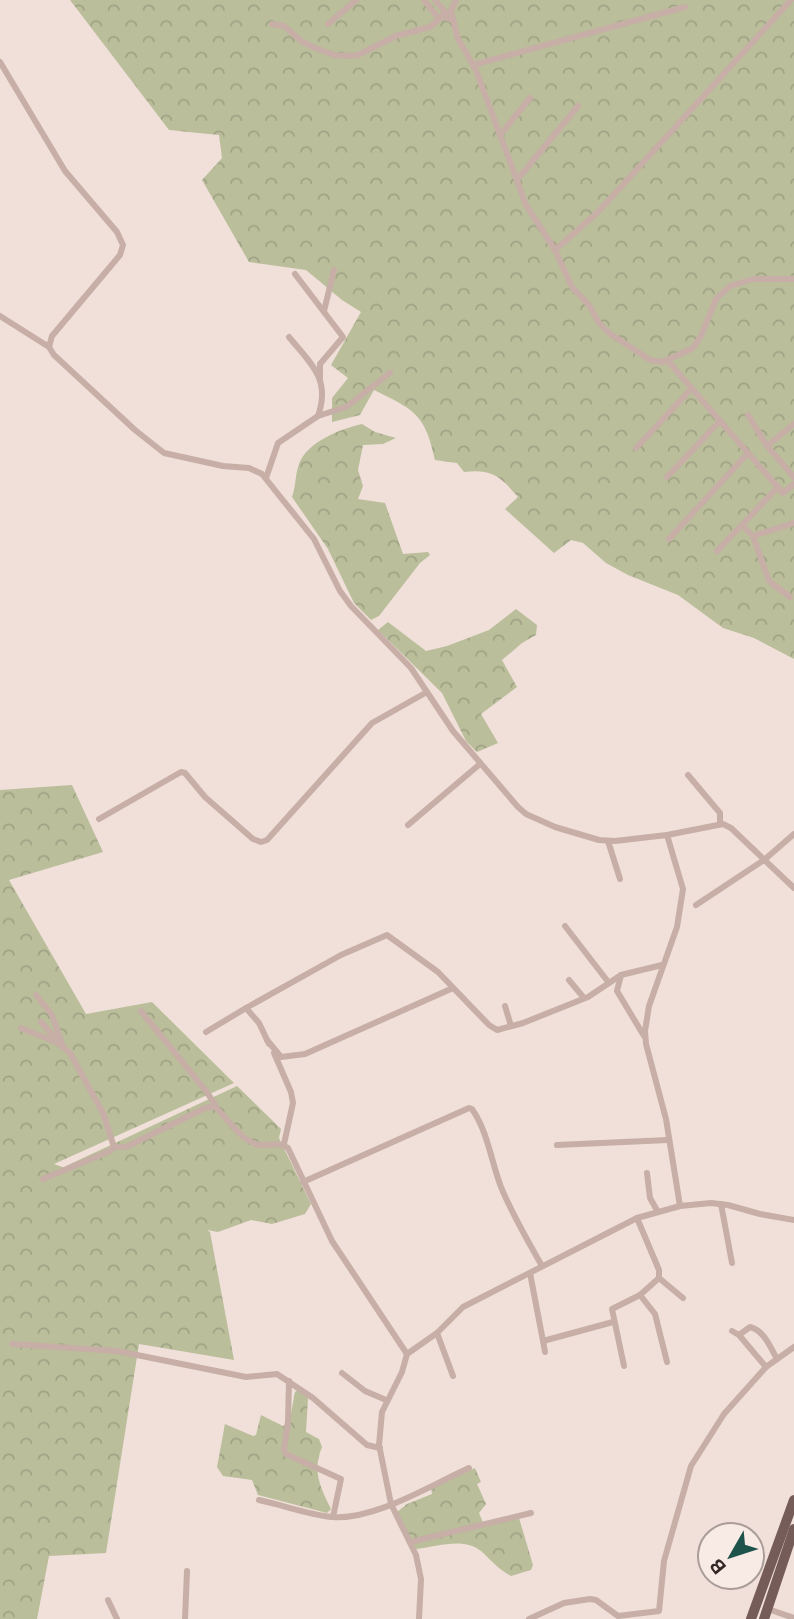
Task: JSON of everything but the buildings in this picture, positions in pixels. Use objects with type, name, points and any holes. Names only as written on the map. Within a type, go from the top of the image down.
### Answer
[{"type":"main road","points":[[751,1619],[794,1500]]},
{"type":"main road","points":[[766,1614],[794,1529]]},
{"type":"street","points":[[328,24],[356,0]]},
{"type":"street","points":[[424,0],[438,18],[443,16],[452,20]]},
{"type":"street","points":[[435,0],[452,20]]},
{"type":"street","points":[[456,0],[451,11],[458,39],[473,65],[526,205],[555,250],[572,287],[592,309],[604,330],[659,363],[693,348],[701,336],[716,299],[730,286],[753,279],[794,279]]},
{"type":"street","points":[[555,250],[598,212],[790,0]]},
{"type":"street","points":[[473,65],[685,7]]},
{"type":"street","points":[[272,24],[284,26],[301,41],[313,47],[334,55],[349,56],[358,55],[396,36],[430,27],[443,16]]},
{"type":"street","points":[[0,62],[61,166],[117,232],[123,244],[120,255],[52,337],[49,347]]},
{"type":"street","points":[[500,135],[530,98]]},
{"type":"street","points":[[517,180],[578,106]]},
{"type":"street","points":[[324,311],[333,270],[325,271]]},
{"type":"street","points":[[295,274],[342,337],[320,364],[320,378]]},
{"type":"street","points":[[0,316],[49,347],[54,355],[135,430],[164,453],[191,460],[255,469],[266,478],[314,539],[340,592],[411,668],[453,731],[517,807],[526,814],[578,835],[608,841],[667,835],[720,824],[730,828],[794,888]]},
{"type":"street","points":[[289,337],[324,386],[323,402],[318,415]]},
{"type":"street","points":[[667,360],[783,493],[794,484]]},
{"type":"street","points":[[266,478],[278,443],[318,415],[346,407],[390,373]]},
{"type":"street","points":[[636,448],[692,388]]},
{"type":"street","points":[[748,415],[767,446],[794,477]]},
{"type":"street","points":[[667,477],[720,421]]},
{"type":"street","points":[[767,446],[794,424]]},
{"type":"street","points":[[669,539],[748,453]]},
{"type":"street","points":[[717,551],[778,487]]},
{"type":"street","points":[[753,536],[794,523]]},
{"type":"street","points":[[742,525],[753,536],[769,582],[790,597]]},
{"type":"street","points":[[99,819],[181,772],[253,839],[261,842],[267,840],[372,723],[427,692]]},
{"type":"street","points":[[408,825],[480,764]]},
{"type":"street","points":[[688,775],[720,813],[720,824]]},
{"type":"street","points":[[696,905],[764,860],[794,834]]},
{"type":"street","points":[[667,835],[683,889],[677,927],[646,1018],[645,1038],[663,1109],[680,1206]]},
{"type":"street","points":[[608,841],[620,879]]},
{"type":"street","points":[[565,926],[609,983]]},
{"type":"street","points":[[206,1032],[341,956],[387,935],[430,965],[497,1030],[584,998],[621,975],[662,965]]},
{"type":"street","points":[[621,975],[617,992],[645,1038]]},
{"type":"street","points":[[569,980],[584,998]]},
{"type":"street","points":[[267,1041],[281,1056],[305,1054],[453,988]]},
{"type":"street","points":[[36,995],[52,1015],[56,1032],[64,1047]]},
{"type":"street","points":[[505,1006],[511,1026]]},
{"type":"street","points":[[246,1008],[259,1023],[291,1092],[293,1103],[284,1144]]},
{"type":"street","points":[[141,1011],[217,1108],[240,1133],[257,1145],[284,1144],[288,1148],[332,1241],[407,1354]]},
{"type":"street","points":[[41,1022],[76,1063],[103,1112],[114,1147]]},
{"type":"street","points":[[21,1028],[64,1047]]},
{"type":"street","points":[[43,1179],[114,1147],[125,1147],[205,1108],[217,1108]]},
{"type":"street","points":[[303,1182],[469,1108],[472,1109],[491,1150],[501,1186],[519,1226],[542,1265]]},
{"type":"street","points":[[557,1145],[668,1140]]},
{"type":"street","points":[[646,1173],[650,1198],[658,1212]]},
{"type":"street","points":[[721,1204],[732,1263]]},
{"type":"street","points":[[419,1619],[421,1579],[416,1555],[391,1504],[380,1448],[379,1428],[386,1401],[402,1372],[407,1354],[438,1333],[463,1307],[637,1218],[680,1206],[721,1204],[794,1220]]},
{"type":"street","points":[[624,1366],[611,1311],[613,1307],[640,1295],[659,1278],[659,1270],[637,1218]]},
{"type":"street","points":[[530,1273],[545,1352]]},
{"type":"street","points":[[659,1278],[683,1298]]},
{"type":"street","points":[[640,1295],[655,1314],[667,1362]]},
{"type":"street","points":[[543,1340],[613,1322]]},
{"type":"street","points":[[739,1335],[751,1327],[757,1329],[777,1359]]},
{"type":"street","points":[[583,1331],[586,1340]]},
{"type":"street","points":[[732,1331],[739,1335],[766,1367]]},
{"type":"street","points":[[438,1333],[453,1376]]},
{"type":"street","points":[[12,1344],[117,1351],[246,1377],[277,1374],[313,1398],[367,1445],[380,1448]]},
{"type":"street","points":[[529,1619],[564,1603],[590,1599],[596,1600],[618,1616],[659,1611],[664,1560],[691,1466],[724,1414],[766,1367],[794,1347]]},
{"type":"street","points":[[342,1373],[365,1391],[386,1401]]},
{"type":"street","points":[[289,1381],[284,1450],[286,1454],[341,1479],[333,1517]]},
{"type":"street","points":[[260,1500],[333,1517],[363,1514],[469,1468]]},
{"type":"street","points":[[410,1542],[531,1513]]},
{"type":"street","points":[[185,1619],[187,1571]]},
{"type":"street","points":[[108,1600],[117,1619]]},
{"type":"street","points":[[766,1614],[794,1618]]},
{"type":"green space","points":[[70,0],[794,0],[794,659],[754,638],[723,628],[678,595],[606,563],[583,543],[571,540],[554,553],[505,509],[518,497],[506,484],[489,473],[464,472],[457,463],[435,460],[422,422],[408,409],[388,397],[374,390],[360,415],[332,422],[332,398],[348,378],[331,365],[361,312],[306,270],[249,262],[202,180],[222,158],[219,135],[169,130]]},
{"type":"green space","points":[[362,424],[375,432],[396,438],[383,444],[363,445],[358,470],[363,486],[358,499],[385,503],[403,554],[428,552],[430,555],[420,563],[379,616],[371,620],[354,603],[328,549],[292,497],[299,464],[309,449],[335,433]]},
{"type":"green space","points":[[516,609],[537,625],[536,635],[502,660],[517,687],[481,714],[498,743],[477,752],[466,741],[442,693],[378,630],[388,622],[426,651],[489,630]]},
{"type":"green space","points":[[72,785],[103,852],[9,880],[86,1014],[152,1002],[234,1083],[54,1164],[65,1168],[237,1086],[281,1129],[279,1138],[311,1204],[305,1214],[272,1224],[251,1220],[218,1232],[207,1230],[210,1232],[234,1360],[139,1344],[106,1553],[49,1556],[37,1619],[0,1619],[0,790]]},
{"type":"green space","points":[[298,1390],[308,1398],[306,1432],[319,1439],[322,1447],[318,1471],[331,1509],[327,1513],[258,1495],[252,1480],[223,1476],[217,1467],[225,1424],[253,1436],[256,1435],[261,1415],[283,1426],[289,1424],[295,1392]]},
{"type":"green space","points":[[475,1468],[481,1482],[477,1484],[486,1504],[479,1513],[484,1525],[519,1518],[533,1565],[531,1570],[511,1576],[481,1551],[467,1544],[414,1548],[397,1512],[407,1504],[432,1494],[431,1488]]}]
